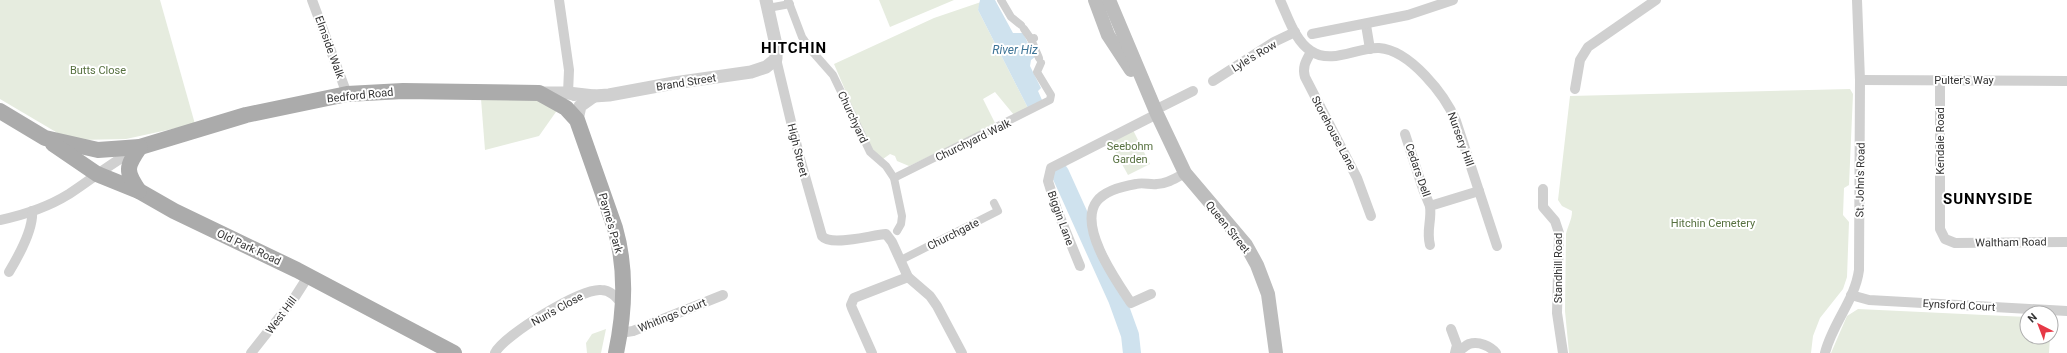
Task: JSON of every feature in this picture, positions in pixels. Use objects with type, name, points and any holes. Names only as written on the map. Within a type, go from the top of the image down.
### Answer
[{"type":"main road","name":"Queen Street","points":[[1106,3],[1108,35],[1156,112],[1185,173],[1246,246],[1257,265],[1268,294],[1276,353]]},
{"type":"main road","name":"Bedford Road","points":[[0,111],[46,138],[90,150],[140,147],[246,114],[347,94],[419,90],[539,93],[578,113]]},
{"type":"main road","name":"Payne's Park","points":[[578,113],[619,244],[624,281],[620,333],[616,353]]},
{"type":"main road","name":"Old Park Road","points":[[46,138],[97,174],[139,191],[174,210],[309,275],[454,353]]},
{"type":"main road","points":[[139,191],[129,175],[128,167],[130,160],[140,147]]},
{"type":"street","name":"Elmside Walk","points":[[312,0],[347,94]]},
{"type":"street","points":[[559,0],[568,70],[568,92],[576,97],[578,113]]},
{"type":"street","name":"Churchyard Walk","points":[[894,178],[1050,100],[1051,95],[1037,72],[1040,60],[1032,38],[1023,27],[1011,17],[1001,0]]},
{"type":"street","points":[[1280,0],[1295,32],[1303,45],[1311,52]]},
{"type":"street","points":[[1312,34],[1366,25],[1408,15],[1453,0]]},
{"type":"street","points":[[1575,90],[1580,60],[1588,47],[1656,0]]},
{"type":"street","name":"St. John's Road","points":[[1825,353],[1835,326],[1856,287],[1859,270],[1860,80],[1857,0]]},
{"type":"street","name":"Churchyard","points":[[767,4],[789,2],[802,37],[832,75],[870,152],[886,166],[894,178],[902,216],[901,224],[897,231]]},
{"type":"street","points":[[767,4],[776,45],[776,59]]},
{"type":"street","points":[[1366,25],[1370,49]]},
{"type":"street","name":"Lyle's Row","points":[[1213,81],[1274,42],[1295,32]]},
{"type":"street","name":"Nursery Hill","points":[[1311,52],[1319,55],[1332,56],[1370,49],[1386,49],[1413,65],[1422,73],[1440,92],[1451,109],[1497,246]]},
{"type":"street","name":"Storehouse Lane","points":[[1311,52],[1305,62],[1303,71],[1305,77],[1357,178],[1371,216]]},
{"type":"street","name":"Brand Street","points":[[539,93],[568,92],[594,96],[751,72],[766,67],[776,59]]},
{"type":"street","name":"High Street","points":[[776,59],[810,197],[816,218],[825,240],[835,242],[886,234],[901,260]]},
{"type":"street","name":"Pulter's Way","points":[[1860,80],[2067,81]]},
{"type":"street","name":"Kendale Road","points":[[1940,80],[1940,229],[1945,239],[1955,243]]},
{"type":"street","points":[[1156,112],[1193,91]]},
{"type":"street","name":"Brand Street","points":[[578,113],[594,96]]},
{"type":"street","name":"Biggin Lane","points":[[1080,266],[1057,210],[1048,181],[1051,168],[1156,112]]},
{"type":"street","name":"Cedars Dell","points":[[1406,134],[1430,206],[1430,220],[1427,230],[1430,245]]},
{"type":"street","name":"Bedford Road","points":[[0,220],[32,211],[68,194],[109,164],[140,147]]},
{"type":"street","points":[[1151,294],[1131,303],[1107,265],[1093,234],[1093,208],[1098,200],[1110,192],[1135,184],[1163,183],[1185,173]]},
{"type":"street","name":"Standhill Road","points":[[1543,189],[1543,207],[1555,221],[1559,233],[1557,313],[1563,353]]},
{"type":"street","name":"Cedars Dell","points":[[1430,206],[1479,191]]},
{"type":"street","name":"Churchgate","points":[[901,260],[998,211],[994,203]]},
{"type":"street","points":[[9,272],[30,228],[32,211]]},
{"type":"street","name":"Waltham Road","points":[[1955,243],[2067,242]]},
{"type":"street","points":[[901,260],[908,277],[930,296],[937,306],[962,353]]},
{"type":"street","name":"West Hill","points":[[251,353],[289,306],[309,275]]},
{"type":"street","points":[[872,353],[852,308],[852,302],[854,298],[908,277]]},
{"type":"street","name":"Nun's Close","points":[[495,353],[501,344],[514,334],[564,302],[584,293],[595,290],[606,290],[623,305]]},
{"type":"street","name":"Whitings Court","points":[[620,333],[633,331],[723,295]]},
{"type":"street","name":"Eynsford Court","points":[[1852,295],[1869,300],[2067,311]]},
{"type":"street","points":[[1451,329],[1457,345],[1455,353],[1462,351],[1468,344],[1491,347],[1496,353]]},
{"type":"green space","name":"Butts Close","points":[[0,0],[160,0],[195,124],[126,139],[78,140],[61,135],[0,99]]},
{"type":"green space","points":[[879,0],[954,0],[890,27]]},
{"type":"green space","points":[[981,2],[978,10],[1028,108],[1014,115],[995,92],[983,99],[996,125],[909,166],[897,161],[895,156],[890,154],[883,159],[870,148],[834,64],[934,18]]},
{"type":"green space","name":"Hitchin Cemetery","points":[[1850,89],[1853,94],[1849,185],[1844,188],[1843,215],[1849,222],[1847,277],[1843,289],[1820,318],[1813,336],[1811,353],[1569,353],[1565,311],[1566,234],[1572,211],[1562,206],[1558,200],[1570,96]]},
{"type":"green space","points":[[532,96],[558,109],[539,136],[485,150],[481,99]]},
{"type":"green space","name":"Seebohm Garden","points":[[1133,130],[1150,164],[1128,175],[1110,142]]},
{"type":"green space","points":[[1858,309],[2019,317],[2019,345],[2050,345],[2049,353],[1831,353],[1847,316]]},
{"type":"green space","points":[[606,329],[601,353],[587,353],[586,343],[592,334]]},
{"type":"water","name":"River Hiz","points":[[980,0],[995,0],[1013,33],[1023,33],[1035,57],[1031,60],[1030,66],[1041,88],[1038,91],[1042,100],[1028,108],[978,10]]},
{"type":"waterway","name":"River Hiz","points":[[1060,173],[1117,299],[1130,335],[1132,353]]},
{"type":"district","name":"HITCHIN","points":[[794,48]]},
{"type":"district","name":"SUNNYSIDE","points":[[1988,199]]}]
